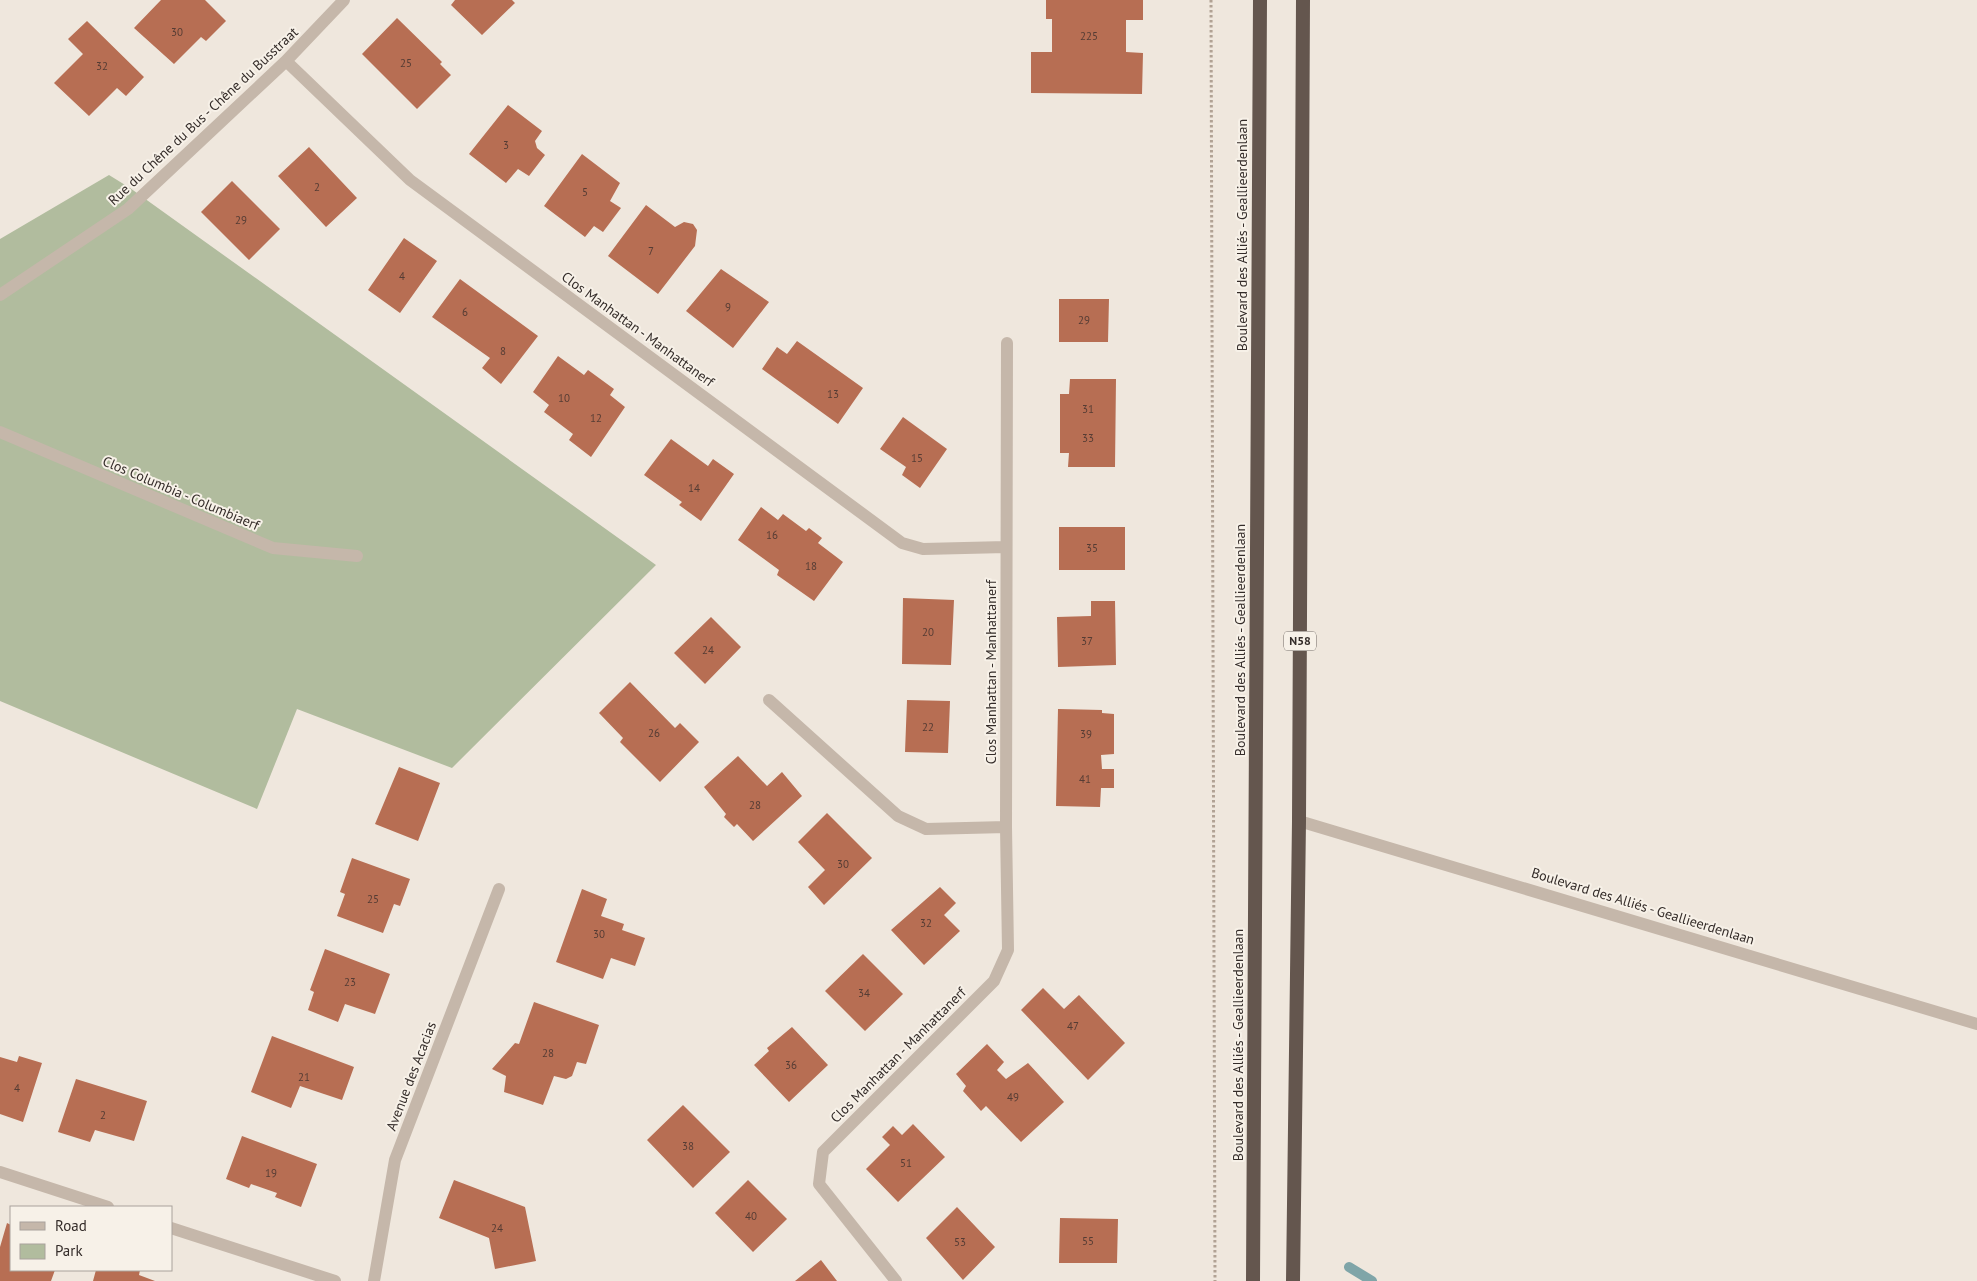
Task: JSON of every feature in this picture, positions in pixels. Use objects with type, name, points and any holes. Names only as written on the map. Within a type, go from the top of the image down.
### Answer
[{"type":"highway","name":"Boulevard des Alliés - Geallieerdenlaan","points":[[1253,1281],[1260,0]]},
{"type":"highway","name":"N58","points":[[1293,1281],[1299,820],[1303,0]]},
{"type":"street","name":"Rue du Chêne du Bus - Chêne du Busstraat","points":[[0,295],[128,209],[286,60],[344,0]]},
{"type":"street","name":"Clos Manhattan - Manhattanerf","points":[[286,60],[410,180],[902,543],[923,549],[1006,548]]},
{"type":"street","name":"Clos Manhattan - Manhattanerf","points":[[896,1281],[820,1184],[823,1152],[994,981],[1008,950],[1006,827],[1007,343]]},
{"type":"street","name":"Clos Columbia - Columbiaerf","points":[[0,432],[273,548],[357,556]]},
{"type":"street","points":[[769,700],[898,816],[926,829],[1006,827]]},
{"type":"street","name":"Boulevard des Alliés - Geallieerdenlaan","points":[[1299,820],[1977,1024]]},
{"type":"street","name":"Avenue des Acacias","points":[[374,1281],[395,1160],[499,889]]},
{"type":"street","points":[[0,1172],[105,1206]]},
{"type":"street","points":[[172,1228],[335,1281]]},
{"type":"path","points":[[1211,0],[1215,1281]]},
{"type":"green space","points":[[109,175],[130,188],[656,565],[452,768],[297,709],[257,809],[0,701],[0,239]]},
{"type":"building","points":[[161,0],[205,0],[226,21],[206,41],[201,37],[174,64],[134,28]]},
{"type":"building","points":[[455,0],[512,0],[515,3],[482,35],[451,5]]},
{"type":"building","points":[[1046,0],[1143,0],[1143,20],[1126,20],[1126,52],[1143,53],[1142,94],[1031,93],[1031,52],[1052,52],[1052,19],[1046,19]]},
{"type":"building","points":[[397,18],[442,62],[440,64],[451,75],[417,109],[362,54]]},
{"type":"building","points":[[87,21],[144,77],[126,96],[117,88],[89,116],[54,83],[83,54],[68,39]]},
{"type":"building","points":[[508,105],[542,131],[535,141],[537,148],[545,155],[529,176],[518,169],[506,183],[469,154]]},
{"type":"building","points":[[309,147],[357,198],[326,227],[278,176]]},
{"type":"building","points":[[582,154],[620,183],[610,201],[621,208],[603,232],[594,226],[585,237],[544,206]]},
{"type":"building","points":[[232,181],[280,229],[249,260],[201,212]]},
{"type":"building","points":[[646,205],[675,227],[684,222],[693,224],[697,230],[695,246],[658,294],[608,256]]},
{"type":"building","points":[[404,238],[437,261],[400,313],[368,290]]},
{"type":"building","points":[[721,269],[769,302],[733,348],[686,311]]},
{"type":"building","points":[[460,279],[538,336],[501,384],[482,368],[490,358],[432,317]]},
{"type":"building","points":[[1059,299],[1109,299],[1108,342],[1059,342]]},
{"type":"building","points":[[797,341],[863,388],[838,424],[762,369],[777,347],[787,354]]},
{"type":"building","points":[[558,356],[584,375],[588,370],[614,389],[610,395],[625,407],[591,457],[569,440],[573,434],[544,412],[549,405],[533,392]]},
{"type":"building","points":[[1070,379],[1116,379],[1115,467],[1068,467],[1069,453],[1060,453],[1060,394],[1069,394]]},
{"type":"building","points":[[903,417],[947,449],[920,488],[902,475],[906,467],[880,449]]},
{"type":"building","points":[[671,439],[708,466],[713,459],[734,474],[701,521],[679,505],[682,502],[644,475]]},
{"type":"building","points":[[761,507],[778,520],[783,514],[806,531],[809,528],[822,538],[818,543],[843,562],[814,601],[777,575],[779,570],[738,540]]},
{"type":"building","points":[[1059,527],[1125,527],[1125,570],[1059,570]]},
{"type":"building","points":[[903,598],[954,600],[951,665],[902,664]]},
{"type":"building","points":[[1091,601],[1115,601],[1116,665],[1058,667],[1057,617],[1091,616]]},
{"type":"building","points":[[711,617],[741,647],[705,684],[674,653]]},
{"type":"building","points":[[630,682],[675,728],[680,723],[699,742],[660,782],[620,742],[623,738],[599,713]]},
{"type":"building","points":[[907,700],[950,701],[948,753],[905,752]]},
{"type":"building","points":[[1058,709],[1102,710],[1102,713],[1114,714],[1114,754],[1101,755],[1102,769],[1114,769],[1114,788],[1101,788],[1100,807],[1056,806]]},
{"type":"building","points":[[738,756],[767,786],[782,772],[802,796],[753,841],[737,824],[734,827],[724,817],[726,814],[704,787]]},
{"type":"building","points":[[399,767],[440,783],[418,841],[375,824]]},
{"type":"building","points":[[827,813],[872,858],[824,905],[808,887],[825,870],[798,842]]},
{"type":"building","points":[[352,858],[410,879],[400,906],[394,904],[383,933],[337,916],[345,894],[340,892]]},
{"type":"building","points":[[940,887],[956,903],[944,915],[960,931],[924,965],[891,930]]},
{"type":"building","points":[[582,889],[607,899],[601,916],[624,924],[622,930],[645,938],[635,966],[611,958],[603,979],[556,962]]},
{"type":"building","points":[[325,949],[390,974],[375,1014],[345,1004],[338,1022],[308,1010],[314,992],[310,990]]},
{"type":"building","points":[[863,954],[903,994],[865,1031],[825,991]]},
{"type":"building","points":[[1043,988],[1064,1009],[1079,995],[1125,1043],[1088,1080],[1021,1010]]},
{"type":"building","points":[[534,1002],[599,1025],[586,1064],[577,1062],[572,1076],[566,1079],[554,1076],[543,1105],[504,1092],[506,1076],[492,1069],[515,1043],[519,1044]]},
{"type":"building","points":[[792,1027],[828,1065],[789,1102],[754,1065],[769,1051],[767,1048]]},
{"type":"building","points":[[272,1036],[354,1067],[342,1100],[300,1086],[291,1108],[251,1092]]},
{"type":"building","points":[[987,1044],[1004,1062],[997,1070],[1006,1079],[1028,1063],[1064,1102],[1021,1142],[986,1106],[981,1111],[963,1091],[966,1086],[956,1074]]},
{"type":"building","points":[[19,1056],[42,1063],[23,1122],[0,1114],[0,1057],[17,1062]]},
{"type":"building","points":[[76,1079],[147,1101],[134,1141],[95,1130],[90,1142],[58,1132]]},
{"type":"building","points":[[683,1105],[730,1152],[693,1188],[647,1140]]},
{"type":"building","points":[[913,1124],[945,1157],[898,1202],[866,1169],[890,1145],[882,1137],[893,1126],[902,1135]]},
{"type":"building","points":[[242,1136],[317,1164],[301,1207],[275,1197],[277,1193],[251,1184],[249,1188],[226,1179]]},
{"type":"building","points":[[454,1180],[525,1207],[536,1261],[495,1269],[489,1238],[439,1218]]},
{"type":"building","points":[[748,1180],[787,1219],[753,1252],[715,1213]]},
{"type":"building","points":[[957,1207],[995,1247],[963,1280],[926,1238]]},
{"type":"building","points":[[1060,1218],[1118,1219],[1117,1263],[1059,1263]]},
{"type":"building","points":[[7,1223],[10,1224],[10,1271],[55,1271],[51,1281],[0,1281],[0,1247]]},
{"type":"building","points":[[821,1260],[837,1281],[795,1281]]},
{"type":"building","points":[[96,1271],[140,1271],[139,1275],[155,1281],[93,1281]]},
{"type":"waterway","points":[[1349,1267],[1372,1281]]}]
